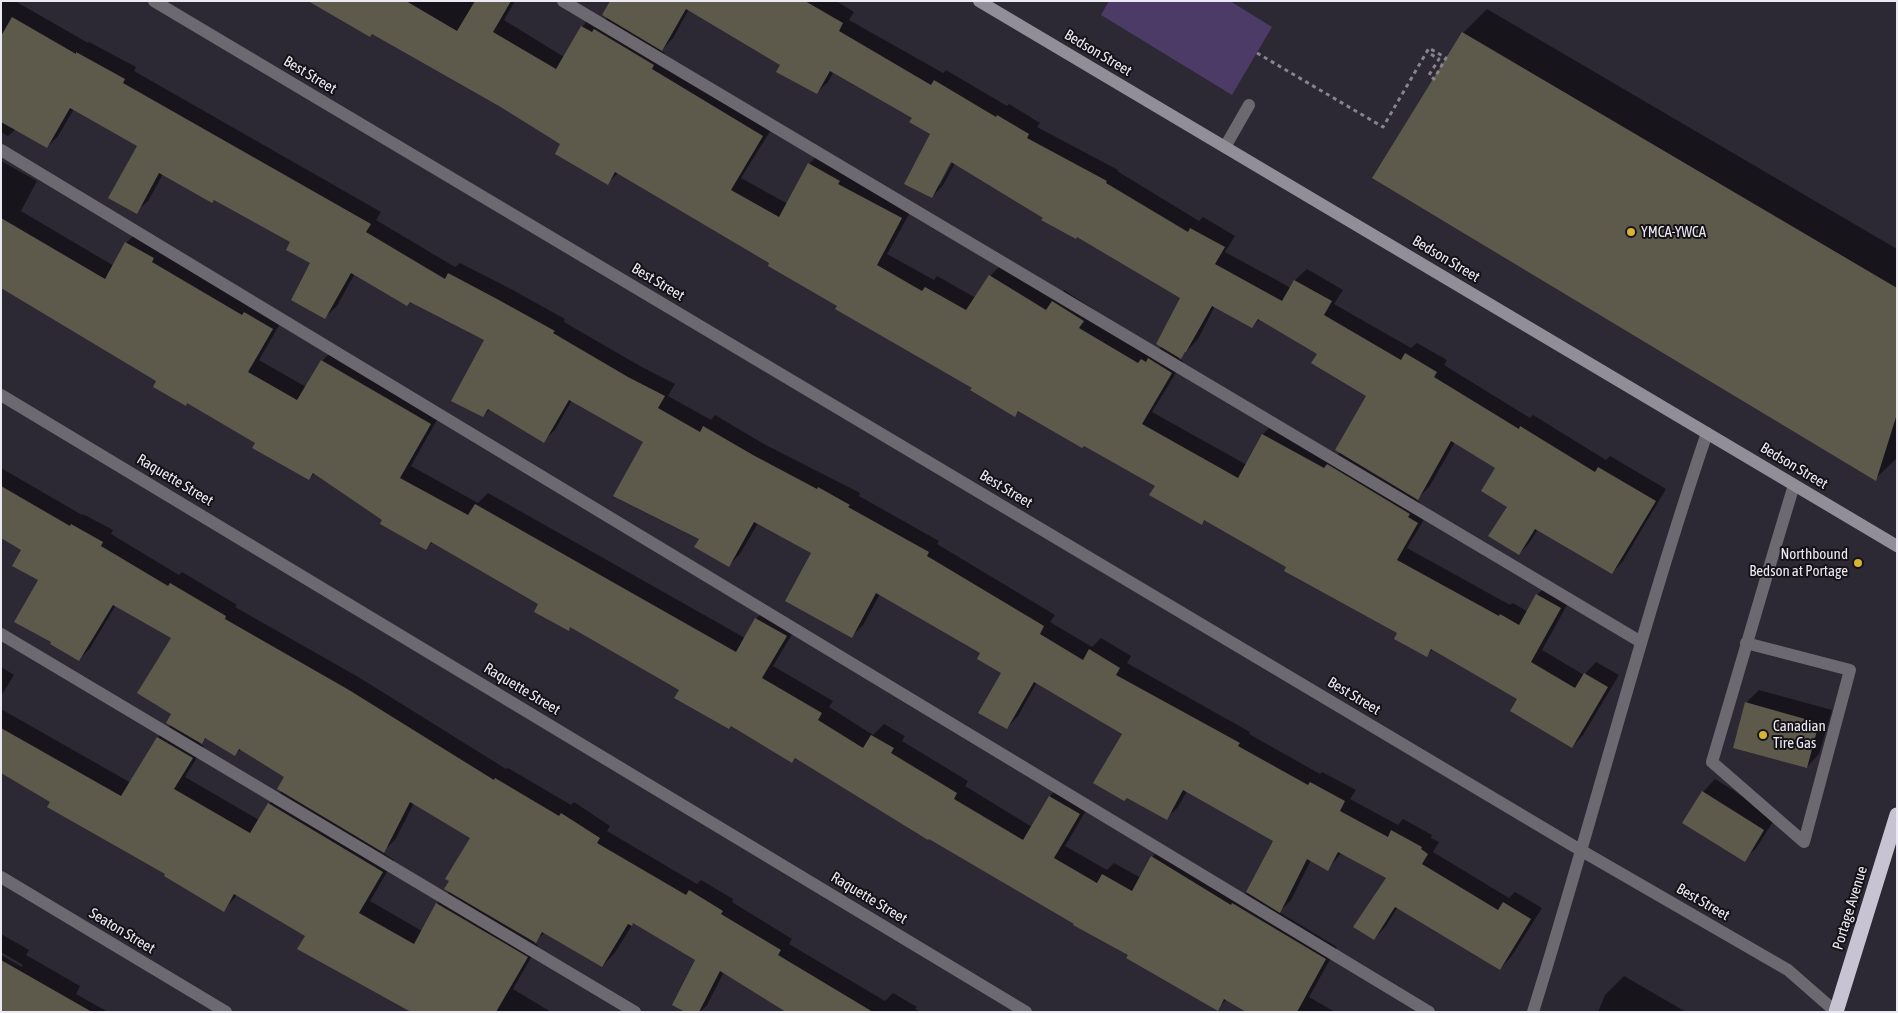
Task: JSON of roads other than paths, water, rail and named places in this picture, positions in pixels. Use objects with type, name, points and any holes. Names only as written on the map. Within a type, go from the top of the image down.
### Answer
[{"type":"highway","name":"Portage Avenue","points":[[1836,1012],[1897,815]]},
{"type":"street","name":"Best Street","points":[[154,1],[1582,851],[1788,970],[1836,1012]]},
{"type":"street","points":[[563,1],[1640,642]]},
{"type":"street","name":"Bedson Street","points":[[979,1],[1897,546]]},
{"type":"street","points":[[1224,147],[1249,105]]},
{"type":"street","points":[[1,150],[1429,1012]]},
{"type":"street","name":"Raquette Street","points":[[1,395],[1026,1012]]},
{"type":"street","points":[[1533,1012],[1582,851],[1640,642],[1706,433]]},
{"type":"street","points":[[1746,643],[1850,670],[1804,842],[1712,762],[1746,643],[1794,484]]},
{"type":"street","points":[[1,634],[636,1012]]},
{"type":"street","name":"Seaton Street","points":[[1,877],[226,1012]]},
{"type":"place","name":"YMCA-YWCA","points":[[1631,232]]},
{"type":"place","name":"Northbound Bedson at Portage","points":[[1858,563]]},
{"type":"place","name":"Canadian Tire Gas","points":[[1763,735]]}]
